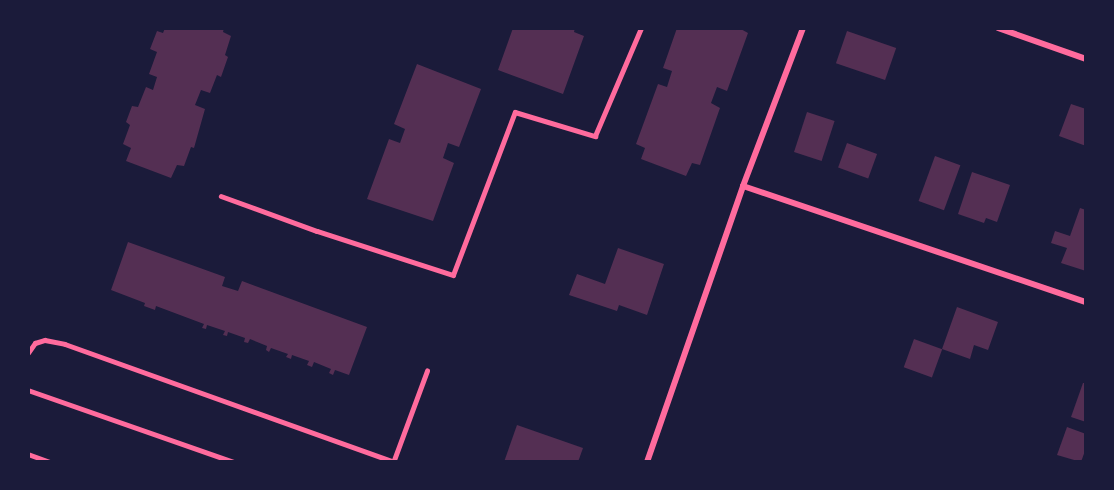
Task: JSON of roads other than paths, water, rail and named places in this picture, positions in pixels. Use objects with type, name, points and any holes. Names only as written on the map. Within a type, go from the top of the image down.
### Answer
[{"type":"street","points":[[647,462],[743,186],[803,28]]},
{"type":"street","points":[[998,28],[1086,59]]},
{"type":"street","points":[[743,186],[1086,302]]},
{"type":"lane","points":[[221,196],[317,231],[453,274],[515,112],[595,136],[641,28]]},
{"type":"lane","points":[[28,353],[35,343],[45,340],[65,344],[394,461],[427,371]]},
{"type":"lane","points":[[28,390],[234,462]]},
{"type":"lane","points":[[28,454],[50,462]]}]
